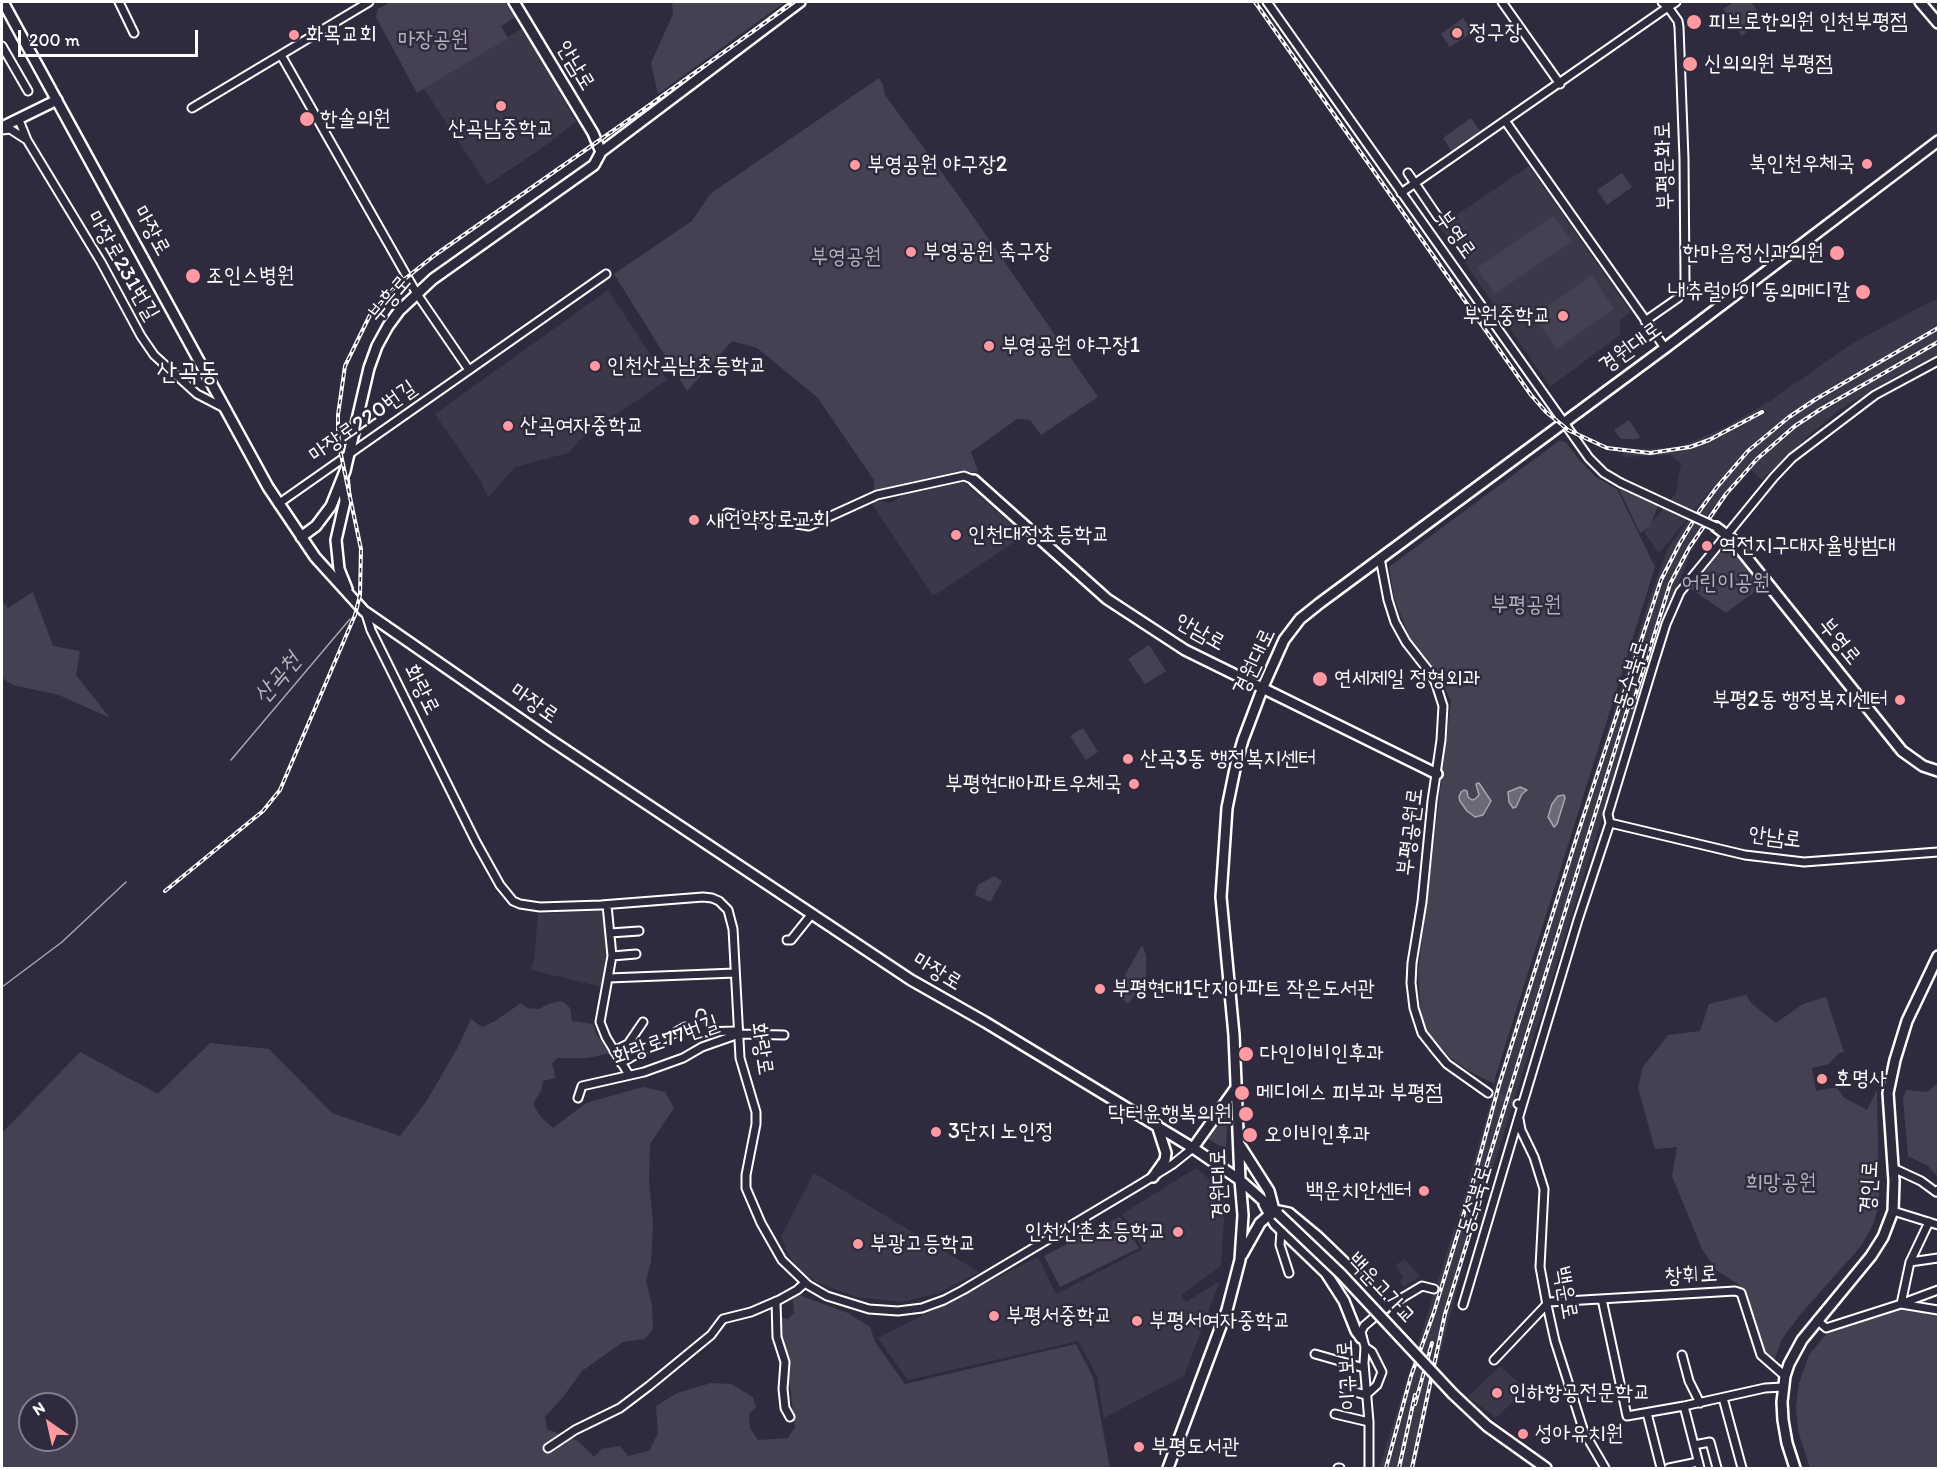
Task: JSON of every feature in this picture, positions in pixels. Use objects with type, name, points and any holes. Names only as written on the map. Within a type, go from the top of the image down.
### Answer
[{"type":"main road","name":"마장로","points":[[3,2],[5,12],[57,100],[278,504],[315,557],[364,611],[549,739],[911,980],[1193,1148],[1240,1180],[1274,1213]]},
{"type":"main road","name":"안남로","points":[[514,2],[601,152]]},
{"type":"main road","name":"부흥로","points":[[301,537],[323,518],[331,506],[342,477],[369,368],[377,346],[399,311],[440,274],[594,165],[601,152],[800,2]]},
{"type":"main road","points":[[1920,2],[1938,24]]},
{"type":"main road","points":[[2,128],[57,100]]},
{"type":"main road","name":"경원대로","points":[[1168,1468],[1227,1310],[1240,1260],[1243,1215],[1234,1035],[1221,897],[1227,808],[1240,748],[1284,640],[1300,619],[1665,348],[1938,141]]},
{"type":"main road","points":[[342,477],[345,501],[336,540],[339,569],[349,594]]},
{"type":"main road","name":"안남로","points":[[974,480],[1107,599],[1185,650],[1437,774]]},
{"type":"main road","name":"부영로","points":[[1716,527],[1727,535],[1902,751],[1923,766],[1938,771]]},
{"type":"main road","name":"경인로","points":[[1795,1468],[1783,1420],[1785,1376],[1795,1352],[1817,1320],[1871,1256],[1883,1237],[1893,1211],[1893,1168],[1888,1093],[1895,1060],[1908,1021],[1938,956]]},
{"type":"main road","points":[[1193,1148],[1236,1089]]},
{"type":"main road","points":[[1153,1177],[1165,1161],[1166,1153],[1157,1125]]},
{"type":"main road","points":[[1238,1142],[1269,1191],[1278,1227],[1326,1273],[1344,1301],[1363,1343]]},
{"type":"main road","points":[[1240,1260],[1260,1223],[1274,1213],[1289,1213],[1346,1264],[1385,1308]]},
{"type":"main road","name":"백운고가교","points":[[1274,1213],[1341,1274],[1487,1426],[1546,1468]]},
{"type":"main road","points":[[1240,1260],[1263,1227],[1278,1227]]},
{"type":"street","points":[[118,2],[134,33]]},
{"type":"street","points":[[192,108],[369,2]]},
{"type":"street","name":"부영로","points":[[1267,2],[1589,458],[1604,473],[1621,483],[1716,527]]},
{"type":"street","points":[[1502,2],[1560,84]]},
{"type":"street","points":[[1401,193],[1560,84],[1665,4],[1676,2]]},
{"type":"street","name":"부평문화로","points":[[1645,321],[1678,298],[1685,281],[1684,159],[1679,27],[1678,21],[1665,4]]},
{"type":"street","points":[[2,51],[28,91]]},
{"type":"street","points":[[281,55],[417,294],[469,370]]},
{"type":"street","name":"마장로231번길","points":[[19,120],[27,140],[154,355],[197,394],[226,409]]},
{"type":"street","points":[[1506,122],[1665,348]]},
{"type":"street","points":[[2,128],[10,129],[27,140]]},
{"type":"street","points":[[1408,173],[1438,217]]},
{"type":"street","name":"마장로220번길","points":[[278,504],[606,274]]},
{"type":"street","name":"동수북로","points":[[1462,1305],[1519,1119],[1520,1105],[1610,823],[1608,814],[1666,624],[1680,592],[1792,458],[1875,395],[1938,361]]},
{"type":"street","points":[[727,513],[809,526],[877,495],[964,476],[974,480]]},
{"type":"street","name":"부평공원로","points":[[1380,558],[1395,622],[1406,642],[1431,674],[1442,699],[1443,718],[1437,774],[1432,801],[1422,902],[1412,963],[1412,999],[1418,1023],[1427,1041],[1448,1064],[1488,1094]]},
{"type":"street","name":"화랑로","points":[[364,611],[371,630],[466,820],[500,885],[508,895],[520,904],[531,907],[607,905],[703,897],[719,901],[728,910],[732,921],[740,1058],[756,1112],[746,1188],[761,1224],[782,1260],[805,1283],[827,1296],[869,1309],[898,1311],[922,1308],[963,1290],[1153,1177],[1193,1148]]},
{"type":"street","name":"안남로","points":[[1610,823],[1744,855],[1804,862],[1938,852]]},
{"type":"street","points":[[607,905],[612,956],[600,1022],[629,1075]]},
{"type":"street","points":[[787,940],[791,940],[811,915]]},
{"type":"street","points":[[610,933],[639,931]]},
{"type":"street","points":[[612,956],[636,954]]},
{"type":"street","points":[[609,978],[735,973]]},
{"type":"street","points":[[701,1014],[700,1024],[703,1032],[734,1031],[739,1034],[784,1035]]},
{"type":"street","points":[[614,1051],[628,1044],[643,1022]]},
{"type":"street","points":[[621,1063],[685,1027]]},
{"type":"street","name":"화랑로77번길","points":[[578,1098],[582,1086],[644,1072],[739,1034]]},
{"type":"street","name":"백운로","points":[[1519,1119],[1521,1130],[1544,1189],[1540,1267],[1547,1305],[1584,1432],[1605,1468]]},
{"type":"street","name":"경인로","points":[[1893,1168],[1921,1181],[1936,1192],[1938,1190]]},
{"type":"street","points":[[1893,1211],[1938,1225]]},
{"type":"street","points":[[1901,1304],[1910,1262],[1929,1222]]},
{"type":"street","points":[[1278,1227],[1289,1273]]},
{"type":"street","points":[[1910,1262],[1938,1258]]},
{"type":"street","points":[[548,1448],[576,1430],[620,1408],[711,1335],[723,1319],[751,1312],[797,1290],[805,1283]]},
{"type":"street","name":"이규보로","points":[[1369,1468],[1369,1422],[1361,1332],[1364,1326],[1385,1308],[1422,1286],[1434,1289]]},
{"type":"street","points":[[1817,1320],[1826,1328],[1938,1290]]},
{"type":"street","name":"창휘로","points":[[1547,1305],[1549,1302],[1735,1291],[1741,1293],[1761,1355],[1785,1376]]},
{"type":"street","points":[[1602,1299],[1627,1416],[1765,1388],[1783,1387]]},
{"type":"street","points":[[776,1301],[777,1336],[785,1362],[783,1389],[785,1408],[790,1417]]},
{"type":"street","points":[[1901,1304],[1938,1310]]},
{"type":"street","points":[[1494,1360],[1547,1305]]},
{"type":"street","points":[[1344,1389],[1366,1395],[1377,1385],[1382,1372],[1372,1352],[1363,1343]]},
{"type":"street","points":[[1315,1354],[1364,1368]]},
{"type":"street","points":[[1682,1355],[1686,1371],[1700,1402]]},
{"type":"street","points":[[1723,1398],[1742,1468]]},
{"type":"street","points":[[1669,1468],[1699,1465],[1684,1406]]},
{"type":"street","points":[[1647,1413],[1661,1468]]},
{"type":"street","points":[[1335,1414],[1369,1422]]},
{"type":"street","points":[[1694,1445],[1710,1442],[1717,1468]]},
{"type":"shaded area","name":"산곡남중학교","points":[[524,27],[576,122],[487,185],[424,89]]},
{"type":"shaded area","points":[[1529,166],[1631,312],[1620,320],[1620,335],[1550,387],[1440,226]]},
{"type":"shaded area","points":[[608,290],[667,380],[582,438],[568,453],[515,467],[488,498],[480,480],[435,414]]},
{"type":"shaded area","points":[[1938,299],[1938,357],[1897,376],[1839,410],[1762,480],[1751,470],[1723,501],[1692,550],[1667,610],[1464,1261],[1434,1379],[1415,1468],[1379,1468],[1461,1207],[1493,1093],[1649,600],[1668,548],[1714,485],[1659,554],[1644,532],[1676,493],[1681,464],[1671,455],[1622,457],[1624,449],[1677,448],[1725,427],[1770,401],[1850,345]]},
{"type":"shaded area","name":"인천대정초등학교","points":[[963,482],[1019,530],[1019,539],[933,596],[872,504],[877,500],[891,503],[901,496]]},
{"type":"shaded area","points":[[1479,783],[1491,801],[1483,815],[1475,817],[1467,811],[1459,797],[1464,790],[1467,791],[1468,797],[1475,799],[1479,795],[1476,784]]},
{"type":"shaded area","points":[[1520,787],[1527,790],[1513,808],[1509,802],[1508,792]]},
{"type":"shaded area","points":[[1564,795],[1557,824],[1554,827],[1548,817],[1552,804],[1558,796]]},
{"type":"shaded area","points":[[603,910],[607,957],[602,987],[531,970],[538,914]]},
{"type":"shaded area","points":[[1196,1168],[1214,1183],[1225,1204],[1221,1266],[1181,1295],[1186,1302],[1220,1281],[1184,1376],[1104,1418],[1097,1376],[1078,1341],[908,1380],[878,1338],[1038,1257],[1056,1294],[1143,1249],[1122,1214]]},
{"type":"shaded area","name":"부광고등학교","points":[[814,1173],[979,1272],[939,1293],[902,1302],[856,1297],[817,1282],[795,1265],[781,1236]]},
{"type":"shaded area","points":[[1404,1259],[1420,1276],[1403,1287],[1400,1280],[1403,1278],[1396,1265]]},
{"type":"shaded area","name":"인하항공전문학교","points":[[1500,1366],[1526,1389],[1496,1418],[1468,1397]]},
{"type":"green space","name":"마장공원","points":[[390,2],[511,2],[519,15],[501,26],[508,38],[417,93],[376,17],[378,9]]},
{"type":"green space","points":[[672,2],[785,2],[658,94],[651,63],[673,14]]},
{"type":"green space","points":[[1734,2],[1751,2],[1763,18],[1742,36],[1723,9]]},
{"type":"green space","name":"정구장","points":[[1463,18],[1473,32],[1450,47],[1441,34]]},
{"type":"green space","name":"부영공원","points":[[879,78],[885,95],[956,192],[1098,397],[1041,435],[1030,420],[1017,419],[971,452],[978,471],[874,491],[874,480],[817,397],[757,348],[732,341],[687,391],[614,274],[692,221],[710,194]]},
{"type":"green space","points":[[1471,118],[1480,131],[1451,151],[1443,138]]},
{"type":"green space","points":[[1622,173],[1632,187],[1607,205],[1597,190]]},
{"type":"green space","points":[[1554,216],[1572,241],[1495,294],[1477,268]]},
{"type":"green space","points":[[1592,275],[1614,309],[1557,349],[1534,316]]},
{"type":"green space","points":[[1629,420],[1640,437],[1621,439],[1614,430]]},
{"type":"green space","name":"부평공원","points":[[1559,441],[1566,442],[1579,460],[1597,478],[1617,489],[1655,567],[1495,1084],[1453,1060],[1433,1041],[1427,1032],[1421,1013],[1418,974],[1451,701],[1441,679],[1410,638],[1394,598],[1389,567]]},
{"type":"green space","points":[[1619,489],[1658,506],[1650,526],[1640,533]]},
{"type":"green space","name":"어린이공원","points":[[1727,543],[1762,586],[1726,613],[1691,589]]},
{"type":"green space","points":[[33,592],[53,646],[80,651],[76,675],[110,718],[59,695],[13,685],[2,678],[2,601],[8,608]]},
{"type":"green space","points":[[1149,645],[1166,671],[1145,684],[1128,659]]},
{"type":"green space","points":[[1083,728],[1098,752],[1086,760],[1070,736]]},
{"type":"green space","points":[[994,876],[1002,881],[990,902],[975,895],[978,885]]},
{"type":"green space","points":[[1142,945],[1146,955],[1146,979],[1128,1004],[1115,993]]},
{"type":"green space","name":"희망공원","points":[[1746,995],[1752,1004],[1776,1023],[1803,1004],[1826,997],[1844,1052],[1839,1053],[1829,1064],[1812,1068],[1816,1091],[1837,1087],[1843,1097],[1867,1110],[1877,1090],[1879,1204],[1873,1225],[1861,1246],[1799,1316],[1782,1339],[1774,1361],[1763,1352],[1738,1284],[1716,1270],[1702,1249],[1672,1176],[1677,1147],[1655,1149],[1638,1088],[1643,1067],[1668,1035],[1700,1031],[1709,1004]]},
{"type":"green space","points":[[562,1001],[570,1008],[572,1021],[593,1024],[596,1034],[610,1053],[588,1058],[557,1058],[552,1064],[556,1078],[543,1081],[541,1091],[533,1104],[541,1117],[553,1128],[586,1103],[643,1087],[665,1092],[674,1108],[650,1144],[649,1180],[653,1224],[651,1262],[646,1280],[652,1306],[653,1329],[645,1339],[623,1342],[582,1371],[545,1417],[547,1429],[578,1441],[594,1457],[602,1449],[620,1446],[628,1456],[649,1451],[658,1433],[656,1406],[677,1393],[711,1383],[731,1384],[753,1397],[756,1407],[749,1414],[750,1428],[758,1440],[788,1438],[795,1427],[788,1370],[781,1340],[780,1317],[788,1319],[794,1313],[793,1299],[799,1295],[848,1313],[870,1327],[875,1342],[905,1384],[1076,1344],[1093,1377],[1110,1468],[2,1468],[2,1133],[80,1052],[158,1094],[210,1043],[269,1049],[332,1113],[400,1136],[426,1102],[458,1047],[471,1019],[482,1027],[521,1003],[527,1008],[539,1009]]},
{"type":"green space","points":[[1938,1085],[1938,1177],[1928,1166],[1908,1156],[1903,1099],[1906,1090],[1927,1092]]},
{"type":"green space","points":[[1228,1111],[1226,1147],[1207,1138]]},
{"type":"green space","points":[[1120,1217],[1139,1248],[1060,1287],[1044,1256]]},
{"type":"green space","points":[[1898,1310],[1938,1314],[1938,1468],[1810,1468],[1798,1431],[1796,1407],[1799,1383],[1809,1355],[1828,1332]]},
{"type":"waterway","name":"산곡천","points":[[231,760],[350,619]]},
{"type":"waterway","name":"산곡천","points":[[2,987],[62,942],[126,882]]},
{"type":"tunnel","points":[[1488,1093],[1518,1104]]},
{"type":"railway","points":[[165,891],[263,811],[280,790],[355,615],[360,595],[361,549],[340,450],[338,415],[345,366],[370,315],[396,286],[435,255],[794,2]]},
{"type":"railway","points":[[1255,2],[1531,395],[1546,412],[1568,430],[1607,448],[1650,453],[1690,447],[1709,440],[1762,412]]},
{"type":"railway","points":[[1386,1468],[1411,1376],[1434,1312],[1469,1197],[1499,1085],[1661,580],[1700,510],[1748,451],[1789,417],[1816,399],[1938,328]]},
{"type":"railway","points":[[1632,707],[1670,584],[1689,548],[1726,494],[1757,459],[1795,426],[1938,342]]},
{"type":"railway","points":[[1484,1174],[1631,698]]},
{"type":"railway","points":[[1412,1468],[1445,1314],[1490,1168]]},
{"type":"railway","points":[[1415,1404],[1432,1343]]},
{"type":"railway","points":[[1399,1468],[1415,1395]]},
{"type":"place","name":"피브로한의원 인천부평점","points":[[1694,22]]},
{"type":"place","name":"정구장","points":[[1457,33]]},
{"type":"place","name":"화목교회","points":[[294,35]]},
{"type":"place","name":"신의의원 부평점","points":[[1690,64]]},
{"type":"place","name":"산곡남중학교","points":[[501,106]]},
{"type":"place","name":"한솔의원","points":[[307,119]]},
{"type":"place","name":"북인천우체국","points":[[1867,164]]},
{"type":"place","name":"부영공원 야구장2","points":[[855,165]]},
{"type":"place","name":"부영공원 축구장","points":[[911,252]]},
{"type":"place","name":"한마음정신과의원","points":[[1837,253]]},
{"type":"place","name":"조인스병원","points":[[193,276]]},
{"type":"place","name":"내츄럴아이 동의메디칼","points":[[1863,292]]},
{"type":"place","name":"부원중학교","points":[[1563,316]]},
{"type":"place","name":"부영공원 야구장1","points":[[989,346]]},
{"type":"place","name":"인천산곡남초등학교","points":[[595,366]]},
{"type":"place","name":"산곡여자중학교","points":[[508,426]]},
{"type":"place","name":"새언약장로교회","points":[[694,520]]},
{"type":"place","name":"인천대정초등학교","points":[[956,535]]},
{"type":"place","name":"역전지구대자율방범대","points":[[1707,546]]},
{"type":"place","name":"연세제일 정형외과","points":[[1320,679]]},
{"type":"place","name":"부평2동 행정복지센터","points":[[1900,700]]},
{"type":"place","name":"산곡3동 행정복지센터","points":[[1128,759]]},
{"type":"place","name":"부평현대아파트우체국","points":[[1134,784]]},
{"type":"place","name":"부평현대1단지아파트 작은도서관","points":[[1100,989]]},
{"type":"place","name":"다인이비인후과","points":[[1246,1054]]},
{"type":"place","name":"호명사","points":[[1822,1079]]},
{"type":"place","name":"메디에스 피부과 부평점","points":[[1242,1093]]},
{"type":"place","name":"닥터윤행복의원","points":[[1246,1114]]},
{"type":"place","name":"3단지 노인정","points":[[936,1132]]},
{"type":"place","name":"오이비인후과","points":[[1250,1135]]},
{"type":"place","name":"백운치안센터","points":[[1424,1191]]},
{"type":"place","name":"인천신촌초등학교","points":[[1178,1232]]},
{"type":"place","name":"부광고등학교","points":[[858,1244]]},
{"type":"place","name":"부평서중학교","points":[[994,1316]]},
{"type":"place","name":"부평서여자중학교","points":[[1137,1321]]},
{"type":"place","name":"인하항공전문학교","points":[[1497,1393]]},
{"type":"place","name":"성아유치원","points":[[1523,1434]]},
{"type":"place","name":"부평도서관","points":[[1139,1447]]},
{"type":"district","name":"산곡동","points":[[188,373]]}]
